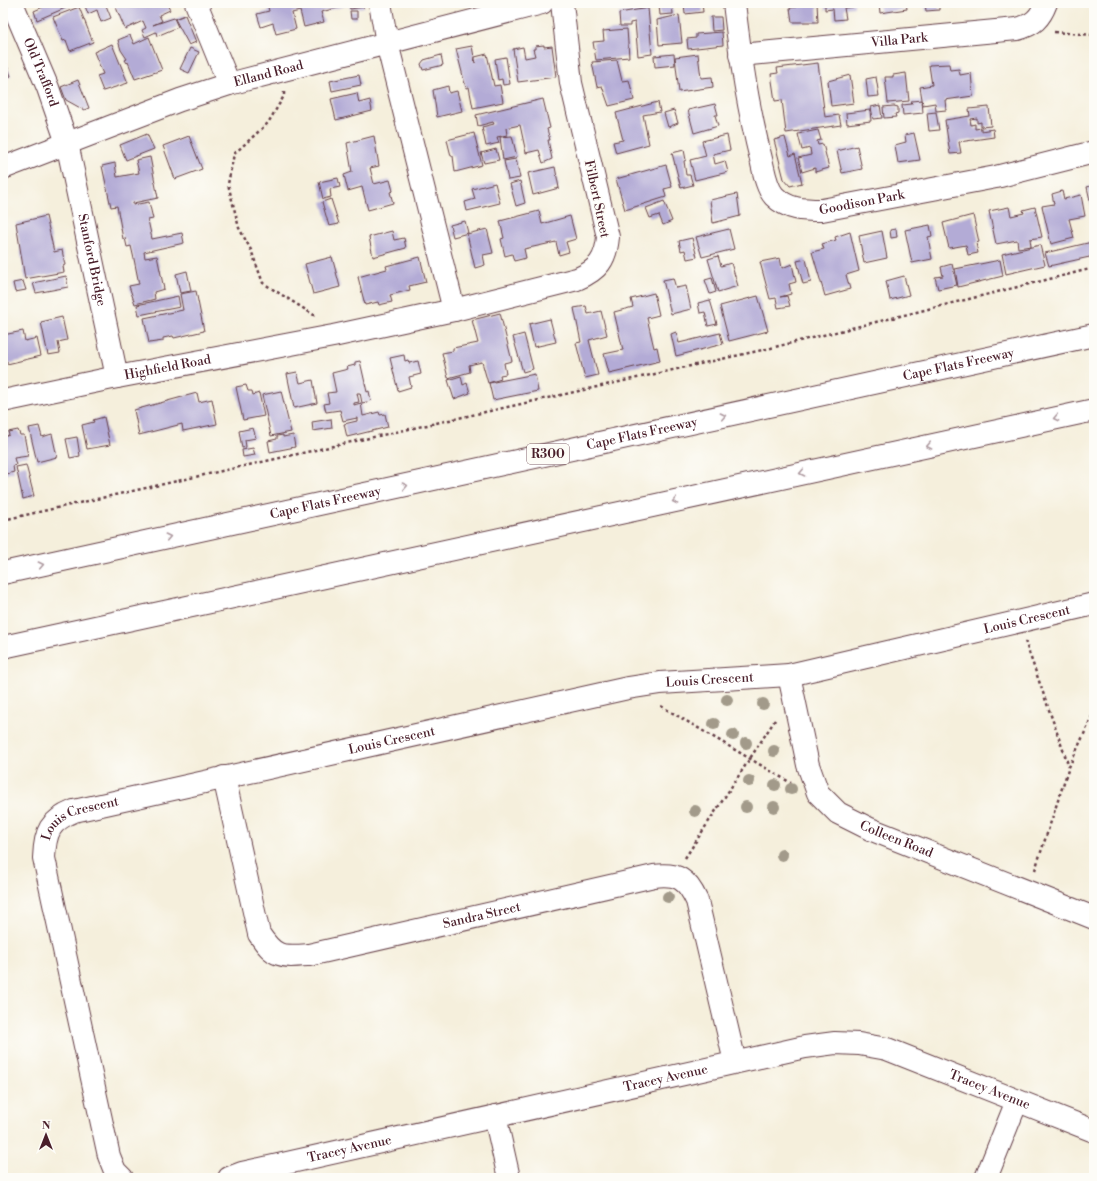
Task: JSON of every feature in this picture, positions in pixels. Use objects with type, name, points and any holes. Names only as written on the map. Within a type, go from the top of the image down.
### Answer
[{"type":"main road","name":"Old Trafford","points":[[12,3],[48,88],[66,143]]},
{"type":"main road","points":[[196,3],[229,84]]},
{"type":"main road","points":[[380,3],[387,43],[454,310]]},
{"type":"main road","name":"Elland Road","points":[[3,168],[66,143],[229,84],[542,3]]},
{"type":"main road","name":"Filbert Street","points":[[333,336],[454,310],[577,279],[590,273],[600,263],[607,251],[608,237],[571,83],[562,3]]},
{"type":"main road","points":[[734,3],[740,55]]},
{"type":"main road","points":[[1030,25],[1040,16],[1046,3]]},
{"type":"main road","name":"Villa Park","points":[[740,55],[1017,29],[1030,25]]},
{"type":"main road","name":"Goodison Park","points":[[740,55],[752,124],[767,183],[774,195],[785,205],[801,210],[822,210],[996,178],[1094,152]]},
{"type":"main road","name":"Stanford Bridge","points":[[66,143],[117,377]]},
{"type":"main road","name":"Cape Flats Freeway","points":[[3,573],[1094,335]]},
{"type":"main road","name":"Highfield Road","points":[[3,401],[117,377],[333,336]]},
{"type":"main road","points":[[3,648],[1094,410]]},
{"type":"main road","name":"Louis Crescent","points":[[122,1178],[115,1171],[109,1156],[44,858],[45,840],[51,826],[60,817],[74,810],[628,688],[660,683],[789,675],[1094,604]]},
{"type":"main road","name":"Colleen Road","points":[[789,675],[808,765],[818,793],[838,814],[870,829],[1094,918]]},
{"type":"main road","name":"Sandra Street","points":[[224,777],[259,934],[269,949],[287,957],[309,955],[654,876],[667,875],[679,878],[690,886],[697,901],[735,1062]]},
{"type":"main road","name":"Tracey Avenue","points":[[229,1178],[242,1173],[735,1062],[805,1047],[835,1043],[860,1044],[895,1052],[1094,1131]]},
{"type":"main road","points":[[986,1178],[1017,1101]]},
{"type":"main road","points":[[495,1116],[509,1178]]},
{"type":"path","points":[[1030,25],[1065,34],[1094,35]]},
{"type":"path","points":[[279,70],[284,84],[284,96],[268,124],[234,154],[228,184],[239,228],[251,250],[263,282],[328,323],[333,336]]},
{"type":"path","points":[[3,520],[764,350],[1094,268]]},
{"type":"path","points":[[1019,622],[1069,768]]},
{"type":"path","points":[[660,705],[795,786]]},
{"type":"path","points":[[1026,891],[1040,859],[1069,768],[1094,712]]},
{"type":"path","points":[[686,855],[778,716]]},
{"type":"building","points":[[42,3],[77,3],[37,20],[34,11],[43,7]]},
{"type":"building","points":[[93,3],[105,3],[111,18],[101,22],[97,10],[88,14],[85,6]]},
{"type":"building","points":[[120,3],[155,3],[155,5],[166,3],[170,10],[159,15],[162,21],[153,25],[174,18],[178,27],[157,36],[156,32],[145,37],[142,30],[146,28],[143,21],[125,29],[115,5]]},
{"type":"building","points":[[267,3],[364,3],[364,7],[350,9],[349,5],[321,12],[324,22],[304,27],[300,11],[292,13],[296,29],[276,34],[273,23],[261,27],[257,14],[269,11]]},
{"type":"building","points":[[672,3],[673,14],[660,15],[659,5]]},
{"type":"building","points":[[684,3],[702,3],[703,12],[685,14]]},
{"type":"building","points":[[796,3],[817,3],[818,22],[792,22],[790,8],[797,7]]},
{"type":"building","points":[[825,3],[854,3],[854,7],[844,8],[846,19],[834,20],[833,9],[825,10]]},
{"type":"building","points":[[879,3],[906,3],[907,9],[880,13]]},
{"type":"building","points":[[925,3],[939,3],[939,10],[926,11]]},
{"type":"building","points":[[972,3],[987,3],[987,5],[972,7]]},
{"type":"building","points":[[79,7],[93,42],[70,51],[66,40],[63,41],[53,17]]},
{"type":"building","points":[[648,8],[652,54],[638,56],[635,22],[630,23],[630,26],[620,26],[619,13]]},
{"type":"building","points":[[350,11],[357,11],[357,19],[351,19]]},
{"type":"building","points":[[185,15],[196,42],[189,45],[175,19]]},
{"type":"building","points":[[679,15],[682,43],[659,45],[657,20]]},
{"type":"building","points":[[711,17],[721,17],[722,30],[712,31]]},
{"type":"building","points":[[627,29],[629,57],[596,60],[593,42],[604,41],[603,31]]},
{"type":"building","points":[[722,32],[723,45],[688,49],[687,39],[696,38],[696,34]]},
{"type":"building","points":[[130,35],[134,44],[149,37],[162,70],[135,79],[128,62],[127,63],[125,60],[127,59],[121,50],[118,40]]},
{"type":"building","points":[[112,44],[128,83],[103,91],[97,76],[103,74],[94,52]]},
{"type":"building","points":[[544,45],[544,47],[552,46],[556,77],[518,82],[513,49],[523,47],[525,58],[535,56],[533,49],[535,49],[535,46]]},
{"type":"building","points":[[472,46],[475,63],[475,57],[487,54],[494,86],[500,85],[503,102],[473,108],[469,87],[466,88],[456,49]]},
{"type":"building","points":[[190,48],[199,52],[189,73],[180,69]]},
{"type":"building","points":[[674,54],[675,65],[655,67],[654,56]]},
{"type":"building","points":[[698,54],[701,78],[712,77],[713,87],[679,92],[675,57]]},
{"type":"building","points":[[441,55],[443,65],[423,70],[421,64],[424,60]]},
{"type":"building","points":[[506,57],[510,84],[503,85],[502,79],[498,80],[495,59]]},
{"type":"building","points":[[617,60],[622,81],[629,80],[634,100],[609,106],[602,86],[597,87],[592,62]]},
{"type":"building","points":[[818,63],[825,117],[839,115],[841,125],[786,133],[782,100],[775,101],[771,74],[778,73],[777,68]]},
{"type":"building","points":[[949,64],[950,70],[959,69],[960,75],[971,73],[973,96],[945,100],[946,110],[936,111],[935,103],[923,105],[920,87],[932,85],[929,65]]},
{"type":"building","points":[[7,66],[11,76],[3,79],[3,67]]},
{"type":"building","points":[[906,73],[909,101],[888,103],[885,77],[893,77],[893,75]]},
{"type":"building","points":[[359,75],[361,85],[332,91],[330,81]]},
{"type":"building","points":[[850,75],[854,103],[831,106],[828,81]]},
{"type":"building","points":[[876,77],[879,96],[868,97],[866,79]]},
{"type":"building","points":[[78,80],[89,108],[84,110],[66,100],[61,87]]},
{"type":"building","points":[[448,86],[449,93],[457,91],[462,111],[437,117],[433,90]]},
{"type":"building","points":[[357,93],[359,103],[370,100],[372,111],[336,120],[331,99]]},
{"type":"building","points":[[543,99],[550,128],[547,129],[552,159],[543,163],[539,150],[526,153],[520,125],[506,128],[507,135],[497,137],[499,143],[486,146],[482,127],[494,124],[493,122],[478,126],[476,115]]},
{"type":"building","points":[[922,100],[923,113],[903,115],[902,105],[912,104],[911,101]]},
{"type":"building","points":[[658,102],[660,112],[643,115],[649,144],[616,153],[613,142],[623,140],[616,113]]},
{"type":"building","points":[[715,104],[718,115],[715,115],[718,126],[694,133],[688,110]]},
{"type":"building","points":[[880,105],[882,118],[873,119],[871,107]]},
{"type":"building","points":[[883,107],[898,107],[898,113],[895,114],[896,117],[884,118]]},
{"type":"building","points":[[989,107],[991,126],[981,127],[981,122],[977,123],[977,118],[970,119],[971,125],[975,124],[975,129],[981,128],[981,131],[993,129],[994,137],[959,142],[961,153],[950,154],[945,120],[970,116],[969,109]]},
{"type":"building","points":[[674,110],[678,123],[668,127],[664,113]]},
{"type":"building","points":[[870,110],[871,121],[847,124],[846,113]]},
{"type":"building","points":[[936,112],[939,130],[929,131],[927,113]]},
{"type":"building","points":[[818,130],[821,140],[817,141],[818,145],[823,144],[829,168],[815,172],[815,168],[802,172],[798,158],[811,155],[810,148],[802,150],[798,134]]},
{"type":"building","points":[[474,133],[482,165],[455,172],[453,156],[451,156],[447,140]]},
{"type":"building","points":[[914,133],[920,160],[898,163],[895,145],[906,142],[905,135]]},
{"type":"building","points":[[147,134],[154,149],[126,160],[120,145]]},
{"type":"building","points":[[727,135],[730,150],[713,154],[715,164],[725,161],[728,172],[695,180],[690,160],[706,156],[702,141]]},
{"type":"building","points":[[189,136],[202,169],[175,179],[163,146]]},
{"type":"building","points":[[374,136],[379,166],[370,168],[374,184],[390,180],[393,191],[390,192],[393,203],[368,210],[362,187],[348,191],[344,175],[352,172],[347,143]]},
{"type":"building","points":[[512,136],[517,157],[503,160],[500,137]]},
{"type":"building","points":[[785,137],[790,156],[795,154],[802,183],[790,186],[784,179],[774,140]]},
{"type":"building","points":[[857,146],[862,169],[842,173],[837,151]]},
{"type":"building","points":[[496,149],[499,160],[484,163],[481,153]]},
{"type":"building","points":[[684,150],[686,175],[690,175],[693,185],[681,188],[672,153]]},
{"type":"building","points":[[150,157],[158,198],[133,203],[133,205],[149,202],[153,219],[148,220],[152,239],[182,233],[184,243],[144,252],[145,258],[157,256],[164,289],[154,292],[155,299],[135,304],[129,286],[139,284],[131,246],[127,247],[125,238],[123,239],[117,206],[111,207],[102,166],[115,163],[117,177],[139,173],[136,160]]},
{"type":"building","points":[[516,159],[520,178],[508,180],[504,161]]},
{"type":"building","points":[[666,165],[672,187],[664,189],[666,197],[625,210],[616,179]]},
{"type":"building","points":[[555,167],[559,188],[533,195],[528,173]]},
{"type":"building","points":[[338,178],[340,187],[330,189],[331,197],[323,199],[319,182]]},
{"type":"building","points":[[520,181],[525,203],[516,206],[510,184]]},
{"type":"building","points":[[495,183],[500,203],[467,211],[465,202],[475,199],[472,189]]},
{"type":"building","points":[[1094,185],[1094,214],[1093,214],[1087,187]]},
{"type":"building","points":[[1062,191],[1064,199],[1081,195],[1085,216],[1069,219],[1074,238],[1051,244],[1042,206],[1054,204],[1052,194]]},
{"type":"building","points":[[737,194],[740,216],[713,223],[710,200]]},
{"type":"building","points":[[331,199],[339,224],[329,226],[322,202]]},
{"type":"building","points":[[664,201],[672,221],[663,225],[659,215],[650,218],[646,208]]},
{"type":"building","points":[[1009,207],[1011,216],[1024,213],[1023,210],[1035,207],[1042,237],[1030,239],[1031,246],[1018,248],[1017,240],[996,244],[989,211]]},
{"type":"building","points":[[539,211],[542,224],[570,216],[576,239],[566,242],[569,252],[559,255],[556,242],[524,249],[526,258],[514,261],[512,254],[505,256],[501,239],[504,238],[500,221]]},
{"type":"building","points":[[973,215],[979,242],[976,243],[978,253],[968,255],[966,245],[949,248],[943,223]]},
{"type":"building","points":[[46,216],[54,252],[62,250],[65,265],[63,266],[64,272],[25,279],[16,223]]},
{"type":"building","points":[[465,221],[468,233],[453,237],[450,225]]},
{"type":"building","points":[[930,225],[932,236],[928,237],[932,259],[912,263],[905,230]]},
{"type":"building","points":[[487,229],[493,253],[483,255],[485,265],[475,268],[467,234]]},
{"type":"building","points":[[729,229],[734,249],[702,257],[696,237]]},
{"type":"building","points":[[896,229],[897,237],[891,238],[890,230]]},
{"type":"building","points":[[392,231],[394,240],[404,238],[406,248],[373,257],[369,237]]},
{"type":"building","points":[[882,231],[887,258],[864,263],[859,236]]},
{"type":"building","points":[[850,232],[859,271],[846,275],[850,289],[825,296],[812,252],[824,249],[822,244],[836,240],[835,237]]},
{"type":"building","points":[[1090,234],[1094,234],[1094,256],[1049,266],[1045,253],[1092,242]]},
{"type":"building","points":[[692,238],[697,257],[687,259],[685,250],[681,251],[679,241]]},
{"type":"building","points":[[1040,245],[1045,265],[1006,274],[1002,254]]},
{"type":"building","points":[[718,256],[721,266],[731,263],[738,286],[718,292],[708,259]]},
{"type":"building","points":[[332,257],[340,287],[313,294],[305,264]]},
{"type":"building","points":[[420,257],[426,282],[409,286],[410,290],[390,295],[392,302],[379,305],[378,302],[365,305],[358,277],[387,269],[386,266]]},
{"type":"building","points":[[780,258],[782,268],[792,264],[796,282],[789,284],[791,294],[780,297],[787,296],[790,306],[778,308],[776,298],[770,299],[760,262]]},
{"type":"building","points":[[806,259],[811,282],[803,284],[797,261]]},
{"type":"building","points":[[1000,260],[1003,276],[958,287],[955,269]]},
{"type":"building","points":[[952,264],[957,285],[938,289],[935,277],[943,276],[941,267]]},
{"type":"building","points":[[187,271],[191,291],[180,293],[176,274]]},
{"type":"building","points":[[66,276],[68,287],[36,293],[33,283]]},
{"type":"building","points":[[904,276],[909,295],[890,300],[886,281]]},
{"type":"building","points":[[673,278],[676,288],[686,286],[691,309],[671,314],[663,280]]},
{"type":"building","points":[[712,278],[716,292],[710,294],[705,280]]},
{"type":"building","points":[[23,281],[26,290],[15,292],[13,283]]},
{"type":"building","points":[[196,291],[204,331],[174,338],[173,336],[163,338],[163,341],[149,343],[144,318],[183,310],[180,294]]},
{"type":"building","points":[[654,293],[659,315],[647,318],[654,348],[657,347],[660,361],[609,373],[604,354],[623,350],[614,312],[633,307],[631,299]]},
{"type":"building","points":[[178,296],[180,307],[139,315],[137,305]]},
{"type":"building","points":[[758,296],[768,331],[729,341],[720,306]]},
{"type":"building","points":[[710,300],[717,324],[708,326],[705,312],[700,313],[698,303]]},
{"type":"building","points":[[586,306],[588,314],[601,311],[607,335],[589,340],[598,375],[585,378],[576,343],[581,342],[574,308]]},
{"type":"building","points":[[500,313],[512,361],[504,363],[506,374],[500,375],[501,379],[488,383],[482,362],[469,365],[470,372],[448,378],[442,353],[453,351],[453,348],[478,343],[472,320]]},
{"type":"building","points":[[62,317],[67,340],[58,342],[60,353],[48,355],[41,322]]},
{"type":"building","points":[[550,319],[556,342],[534,347],[529,324]]},
{"type":"building","points":[[23,331],[25,341],[37,338],[41,356],[7,364],[7,361],[3,362],[3,335]]},
{"type":"building","points":[[676,332],[679,343],[720,333],[723,344],[676,356],[671,334]]},
{"type":"building","points":[[524,334],[533,369],[523,372],[513,337]]},
{"type":"building","points":[[404,355],[405,361],[408,360],[409,363],[418,361],[421,374],[409,377],[411,387],[398,391],[390,358]]},
{"type":"building","points":[[360,361],[367,392],[369,391],[371,401],[362,403],[360,393],[357,393],[359,402],[354,403],[354,405],[361,403],[363,416],[379,412],[380,415],[385,414],[388,427],[347,437],[344,424],[357,421],[357,418],[343,421],[340,410],[326,412],[324,404],[329,403],[327,393],[336,392],[332,373],[348,369],[347,367],[355,365],[355,362]]},
{"type":"building","points":[[297,372],[300,383],[313,380],[317,403],[294,408],[287,374]]},
{"type":"building","points":[[535,374],[538,391],[493,400],[489,383]]},
{"type":"building","points":[[461,376],[463,385],[467,383],[470,393],[454,399],[448,380]]},
{"type":"building","points":[[246,385],[248,391],[252,391],[253,395],[259,393],[264,416],[243,420],[236,387]]},
{"type":"building","points":[[281,391],[291,432],[271,436],[262,395]]},
{"type":"building","points":[[197,393],[199,402],[212,399],[217,424],[183,431],[182,424],[139,435],[134,410]]},
{"type":"building","points":[[104,417],[110,445],[87,449],[82,425],[94,422],[93,420]]},
{"type":"building","points":[[331,419],[332,428],[313,431],[312,422]]},
{"type":"building","points":[[39,426],[42,437],[52,434],[57,457],[37,462],[29,428]]},
{"type":"building","points":[[253,428],[256,438],[245,440],[246,447],[242,448],[239,431]]},
{"type":"building","points":[[18,430],[20,435],[24,435],[28,456],[14,458],[16,465],[13,466],[14,472],[3,475],[4,437],[9,435],[8,432]]},
{"type":"building","points":[[283,435],[283,437],[293,435],[295,447],[270,452],[268,441],[277,439],[277,436]]},
{"type":"building","points":[[77,437],[80,456],[70,458],[66,439]]},
{"type":"building","points":[[253,448],[255,455],[243,457],[242,450]]},
{"type":"building","points":[[26,465],[34,496],[23,499],[16,467]]}]
